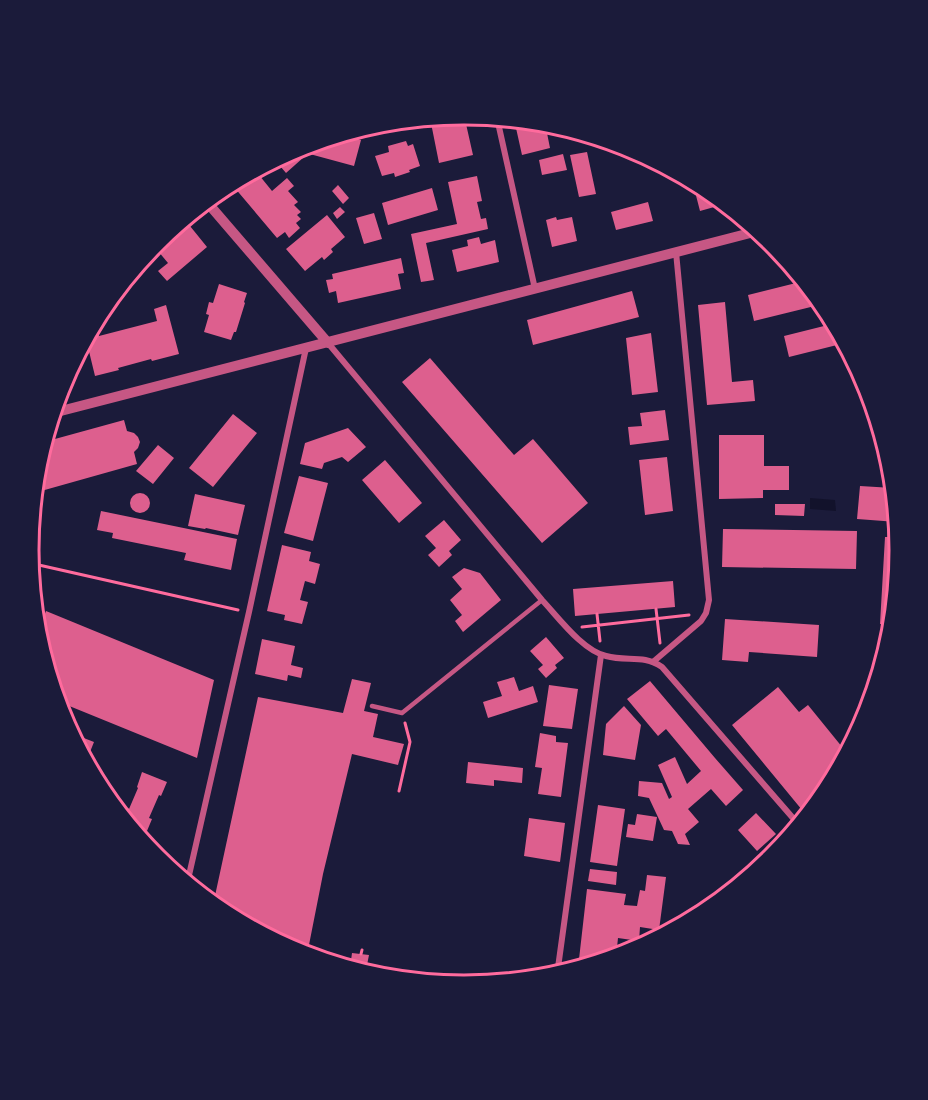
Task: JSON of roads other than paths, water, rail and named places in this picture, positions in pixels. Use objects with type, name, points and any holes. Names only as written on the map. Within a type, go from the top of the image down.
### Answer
[{"type":"street","points":[[499,127],[535,289]]},
{"type":"street","points":[[212,208],[542,600],[584,644],[602,655],[648,660],[668,674],[793,818]]},
{"type":"street","points":[[63,410],[748,234]]},
{"type":"street","points":[[653,662],[701,621],[706,613],[709,600],[676,252]]},
{"type":"street","points":[[189,874],[306,348]]},
{"type":"street","points":[[558,964],[602,655]]},
{"type":"lane","points":[[372,706],[402,713],[542,600]]}]
